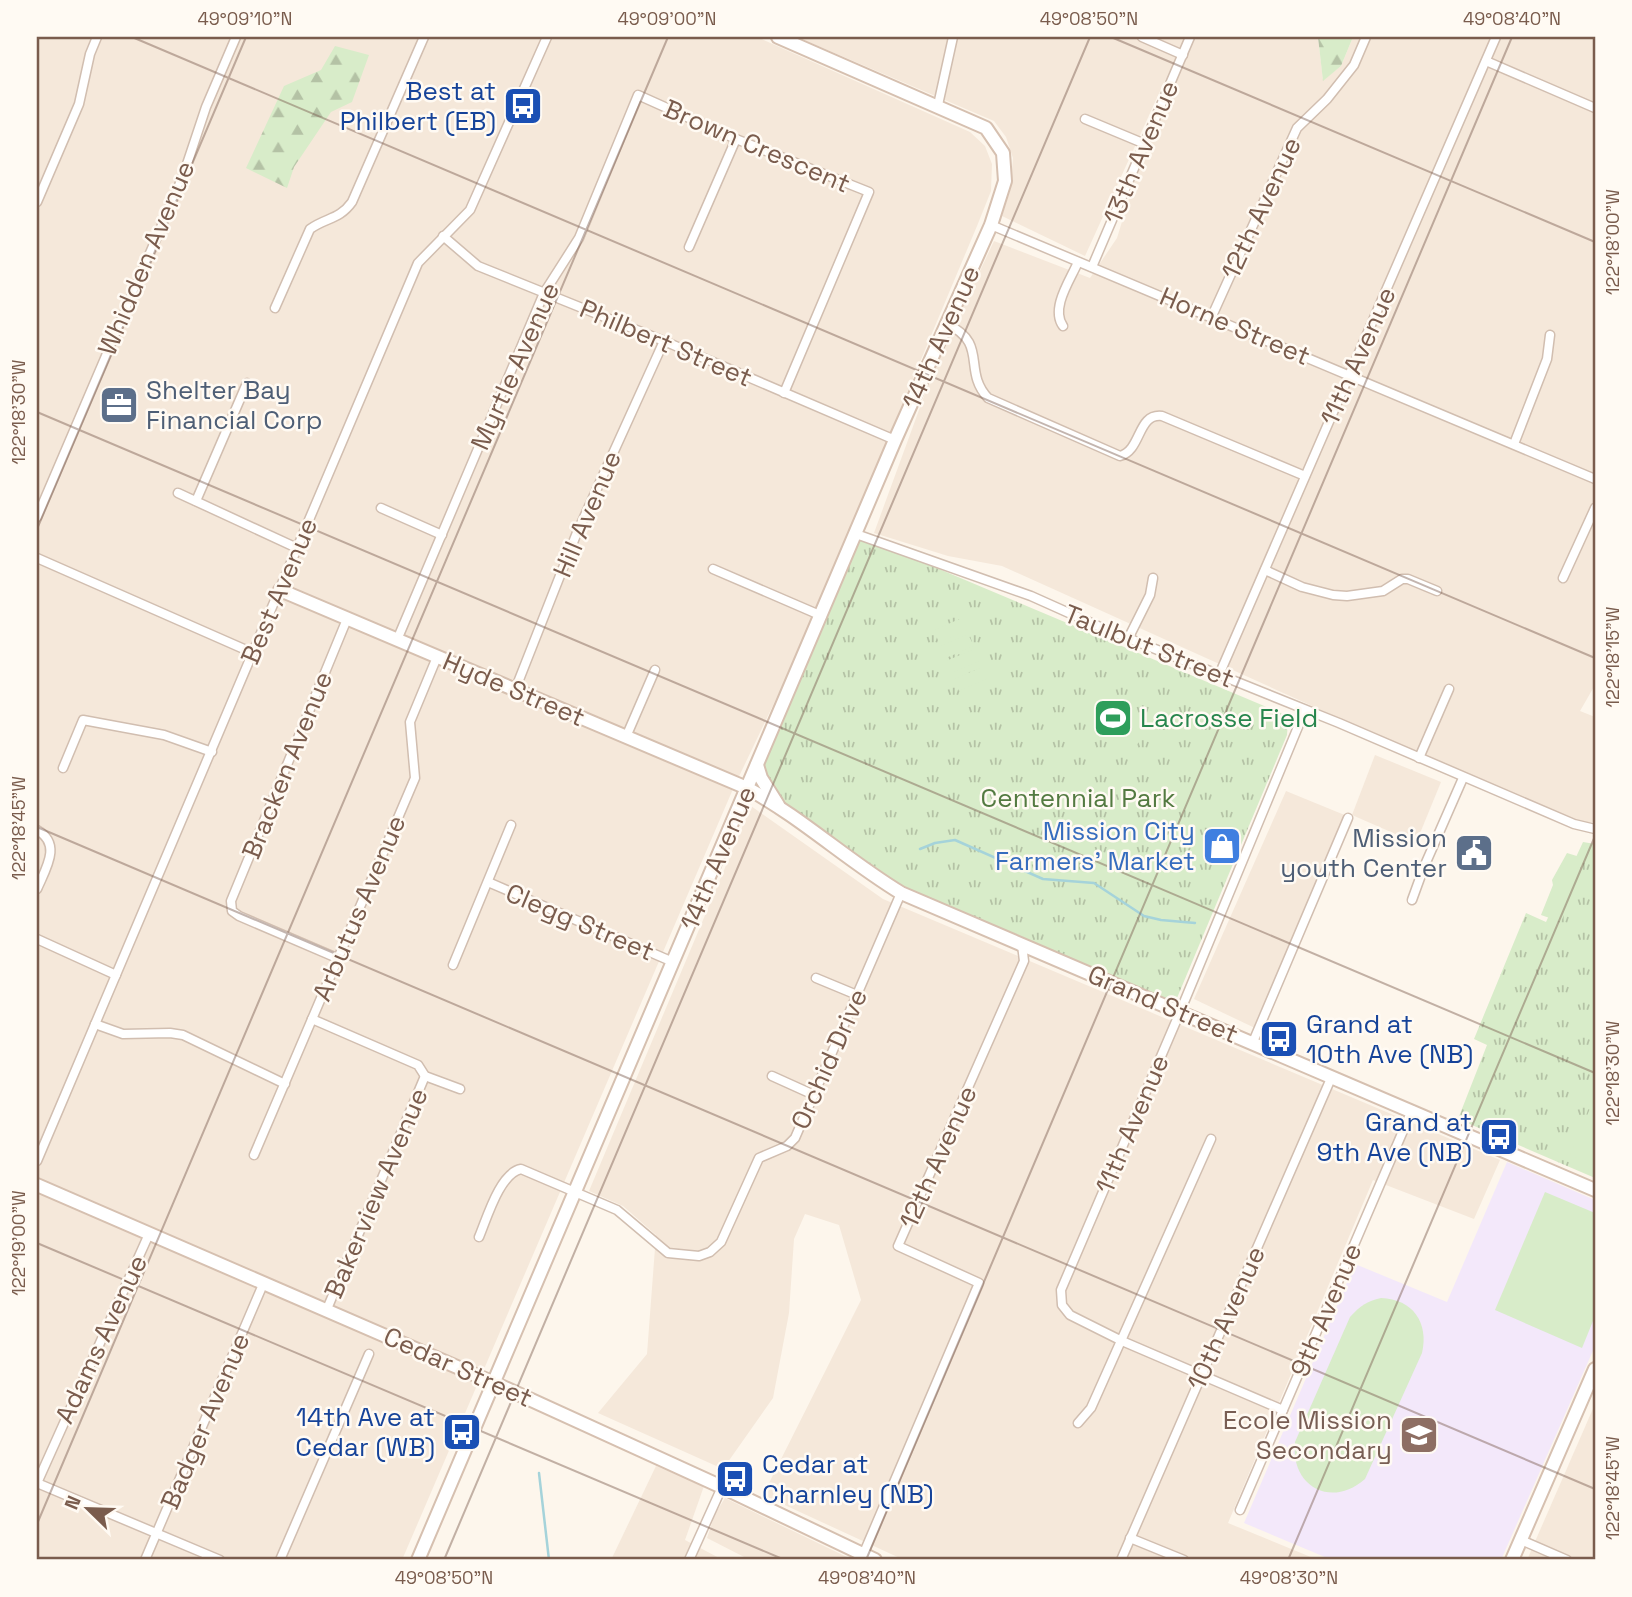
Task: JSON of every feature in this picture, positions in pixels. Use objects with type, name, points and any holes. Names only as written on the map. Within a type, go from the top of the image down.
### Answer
[{"type":"street","points":[[37,202],[79,104],[90,54],[97,37]]},
{"type":"street","name":"Whidden Avenue","points":[[37,517],[183,176],[206,107],[236,37]]},
{"type":"street","points":[[275,308],[310,229],[318,223],[337,218],[352,202],[424,37]]},
{"type":"street","name":"Best Avenue","points":[[37,1161],[418,263],[470,210],[547,37]]},
{"type":"street","points":[[778,37],[938,105],[953,37]]},
{"type":"street","points":[[1142,37],[1183,55]]},
{"type":"street","name":"13th Avenue","points":[[1092,267],[1190,37]]},
{"type":"street","name":"12th Avenue","points":[[1212,316],[1297,128],[1327,99],[1354,65],[1366,37]]},
{"type":"street","name":"11th Avenue","points":[[1219,675],[1496,37]]},
{"type":"street","points":[[1486,61],[1595,108]]},
{"type":"street","name":"Brown Crescent","points":[[638,95],[736,139],[869,192],[784,393]]},
{"type":"street","name":"Myrtle Avenue","points":[[397,640],[544,293],[579,238],[638,95]]},
{"type":"street","name":"14th Avenue","points":[[418,1560],[895,440],[991,225],[1005,181],[1003,153],[986,128],[938,105]]},
{"type":"street","points":[[1086,118],[1145,144]]},
{"type":"street","points":[[689,247],[736,139]]},
{"type":"street","name":"Horne Street","points":[[991,225],[1595,479]]},
{"type":"street","name":"Philbert Street","points":[[443,236],[478,265],[895,440]]},
{"type":"street","points":[[1063,326],[1059,320],[1059,312],[1078,262]]},
{"type":"street","points":[[947,324],[968,338],[972,348],[975,377],[979,388],[988,398],[1108,451],[1120,456],[1127,454],[1147,418],[1162,416],[1305,476]]},
{"type":"street","points":[[1514,444],[1547,359],[1550,335]]},
{"type":"street","name":"Hill Avenue","points":[[515,690],[576,534],[664,341]]},
{"type":"street","points":[[196,501],[247,383]]},
{"type":"street","points":[[178,493],[297,548]]},
{"type":"street","points":[[381,508],[442,536]]},
{"type":"street","points":[[1563,578],[1595,508]]},
{"type":"street","name":"Taulbut Street","points":[[856,534],[1031,596],[1574,824],[1595,829]]},
{"type":"street","points":[[37,558],[253,653]]},
{"type":"street","points":[[713,569],[822,616]]},
{"type":"street","points":[[1265,570],[1302,587],[1332,596],[1383,590],[1402,579],[1437,591]]},
{"type":"street","points":[[1129,637],[1150,595],[1153,578]]},
{"type":"street","name":"Hyde Street","points":[[280,590],[747,788]]},
{"type":"street","name":"Bracken Avenue","points":[[337,958],[239,916],[232,911],[231,901],[347,619]]},
{"type":"street","name":"Arbutus Avenue","points":[[254,1155],[415,778],[410,722],[438,657]]},
{"type":"street","points":[[626,737],[655,670]]},
{"type":"street","points":[[1419,758],[1449,689]]},
{"type":"street","name":"11th Avenue","points":[[1122,1340],[1070,1315],[1062,1305],[1061,1290],[1305,710]]},
{"type":"street","points":[[63,768],[83,720],[164,735],[212,752]]},
{"type":"street","points":[[757,765],[761,778],[779,806]]},
{"type":"street","points":[[1412,900],[1463,778]]},
{"type":"street","name":"Grand Street","points":[[747,788],[779,806],[868,873],[901,893],[1595,1190]]},
{"type":"street","points":[[1253,1042],[1349,818]]},
{"type":"street","points":[[453,965],[511,825]]},
{"type":"street","points":[[37,830],[46,835],[50,844],[50,858],[37,888]]},
{"type":"street","name":"Clegg Street","points":[[488,882],[673,962]]},
{"type":"street","name":"Orchid Drive","points":[[479,1237],[504,1180],[521,1169],[623,1214],[662,1251],[686,1256],[704,1255],[717,1246],[759,1158],[792,1143],[901,893]]},
{"type":"street","points":[[37,939],[116,975]]},
{"type":"street","name":"12th Avenue","points":[[869,1558],[979,1283],[898,1246],[1024,961],[1022,945]]},
{"type":"street","points":[[816,978],[857,995]]},
{"type":"street","points":[[312,1019],[418,1065],[425,1076],[460,1089]]},
{"type":"street","points":[[95,1024],[123,1034],[183,1035],[285,1084]]},
{"type":"street","name":"Bakerview Avenue","points":[[327,1309],[425,1076]]},
{"type":"street","points":[[772,1076],[814,1095]]},
{"type":"street","name":"10th Avenue","points":[[1121,1560],[1332,1076]]},
{"type":"street","name":"9th Avenue","points":[[1240,1510],[1412,1110]]},
{"type":"street","points":[[1078,1423],[1091,1408],[1211,1139]]},
{"type":"street","name":"Cedar Street","points":[[37,1185],[494,1383],[722,1487],[869,1558]]},
{"type":"street","name":"Adams Avenue","points":[[37,1483],[149,1234]]},
{"type":"street","name":"Badger Avenue","points":[[145,1560],[264,1282]]},
{"type":"street","points":[[1122,1340],[1283,1410]]},
{"type":"street","points":[[280,1560],[369,1354]]},
{"type":"street","points":[[1512,1560],[1594,1376]]},
{"type":"street","points":[[37,1483],[138,1528],[220,1560]]},
{"type":"street","points":[[689,1560],[722,1487]]},
{"type":"street","points":[[1130,1538],[1184,1560]]},
{"type":"street","points":[[1521,1540],[1567,1560]]},
{"type":"shaded area","points":[[37,37],[757,37],[970,132],[985,146],[992,164],[991,191],[797,655],[733,789],[402,1560],[37,1560]]},
{"type":"shaded area","points":[[797,37],[1318,37],[1323,80],[1341,66],[1353,37],[1595,37],[1595,685],[1580,711],[1595,717],[1595,822],[1574,824],[1002,566],[948,556],[874,533],[934,369],[994,241],[1090,278],[1117,238],[1166,78],[1085,256],[1002,216],[1010,191],[1013,158],[1006,137],[994,121]]},
{"type":"shaded area","points":[[1375,755],[1441,782],[1416,843],[1352,815]]},
{"type":"shaded area","points":[[1286,791],[1347,816],[1257,1029],[1194,999]]},
{"type":"shaded area","points":[[751,806],[883,899],[1500,1160],[1474,1219],[1373,1180],[1228,1523],[1318,1560],[904,1560],[763,1495],[861,1300],[839,1225],[805,1214],[794,1239],[789,1313],[773,1398],[723,1469],[598,1413],[647,1354],[656,1235],[623,1206],[589,1191]]},
{"type":"shaded area","name":"Ecole Mission Secondary","points":[[1507,1162],[1595,1200],[1595,1346],[1501,1560],[1332,1560],[1244,1523],[1355,1264],[1447,1302]]},
{"type":"shaded area","points":[[1595,1404],[1595,1560],[1527,1560]]},
{"type":"shaded area","points":[[656,1466],[704,1486],[685,1540],[723,1560],[611,1560]]},
{"type":"shaded area","points":[[725,1498],[853,1560],[750,1560],[707,1538],[715,1514]]},
{"type":"green space","points":[[1318,37],[1353,37],[1341,66],[1323,81]]},
{"type":"green space","points":[[335,46],[369,55],[352,102],[331,112],[294,167],[287,188],[246,168],[284,86],[321,70]]},
{"type":"green space","name":"Centennial Park","points":[[856,534],[1283,714],[1288,721],[1287,735],[1177,998],[1169,1001],[1031,949],[901,893],[747,788]]},
{"type":"green space","points":[[962,618],[967,630],[939,643],[934,630]]},
{"type":"green space","points":[[968,634],[974,646],[946,658],[940,646]]},
{"type":"green space","points":[[974,649],[980,661],[952,673],[946,661]]},
{"type":"green space","points":[[982,667],[987,679],[959,691],[954,679]]},
{"type":"green space","name":"Lacrosse Field","points":[[1095,684],[1152,724],[1131,753],[1075,713]]},
{"type":"green space","points":[[1583,842],[1595,844],[1595,1178],[1458,1119],[1487,1045],[1474,1039],[1526,913],[1546,922]]},
{"type":"green space","points":[[1567,853],[1580,857],[1580,868],[1583,870],[1561,922],[1541,915],[1553,885],[1552,880]]},
{"type":"green space","points":[[1595,1097],[1595,1166],[1570,1155]]},
{"type":"green space","points":[[1545,1192],[1595,1213],[1595,1316],[1582,1348],[1495,1310]]},
{"type":"green space","points":[[1381,1298],[1402,1303],[1416,1315],[1423,1332],[1422,1353],[1365,1479],[1352,1488],[1327,1492],[1315,1488],[1299,1471],[1295,1442],[1350,1317],[1364,1304]]},
{"type":"waterway","points":[[920,849],[955,840],[1043,879],[1094,883],[1144,916],[1195,923]]},
{"type":"waterway","points":[[539,1473],[549,1560]]},
{"type":"place","name":"Best at Philbert (EB)","points":[[523,106]]},
{"type":"place","name":"Shelter Bay Financial Corp","points":[[119,405]]},
{"type":"place","name":"Lacrosse Field","points":[[1113,718]]},
{"type":"place","name":"Mission City Farmers’ Market","points":[[1222,846]]},
{"type":"place","name":"Mission youth Center","points":[[1474,853]]},
{"type":"place","name":"Grand at 10th Ave (NB)","points":[[1279,1039]]},
{"type":"place","name":"Grand at 9th Ave (NB)","points":[[1499,1137]]},
{"type":"place","name":"14th Ave at Cedar (WB)","points":[[462,1432]]},
{"type":"place","name":"Ecole Mission Secondary","points":[[1419,1435]]},
{"type":"place","name":"Cedar at Charnley (NB)","points":[[735,1479]]}]
